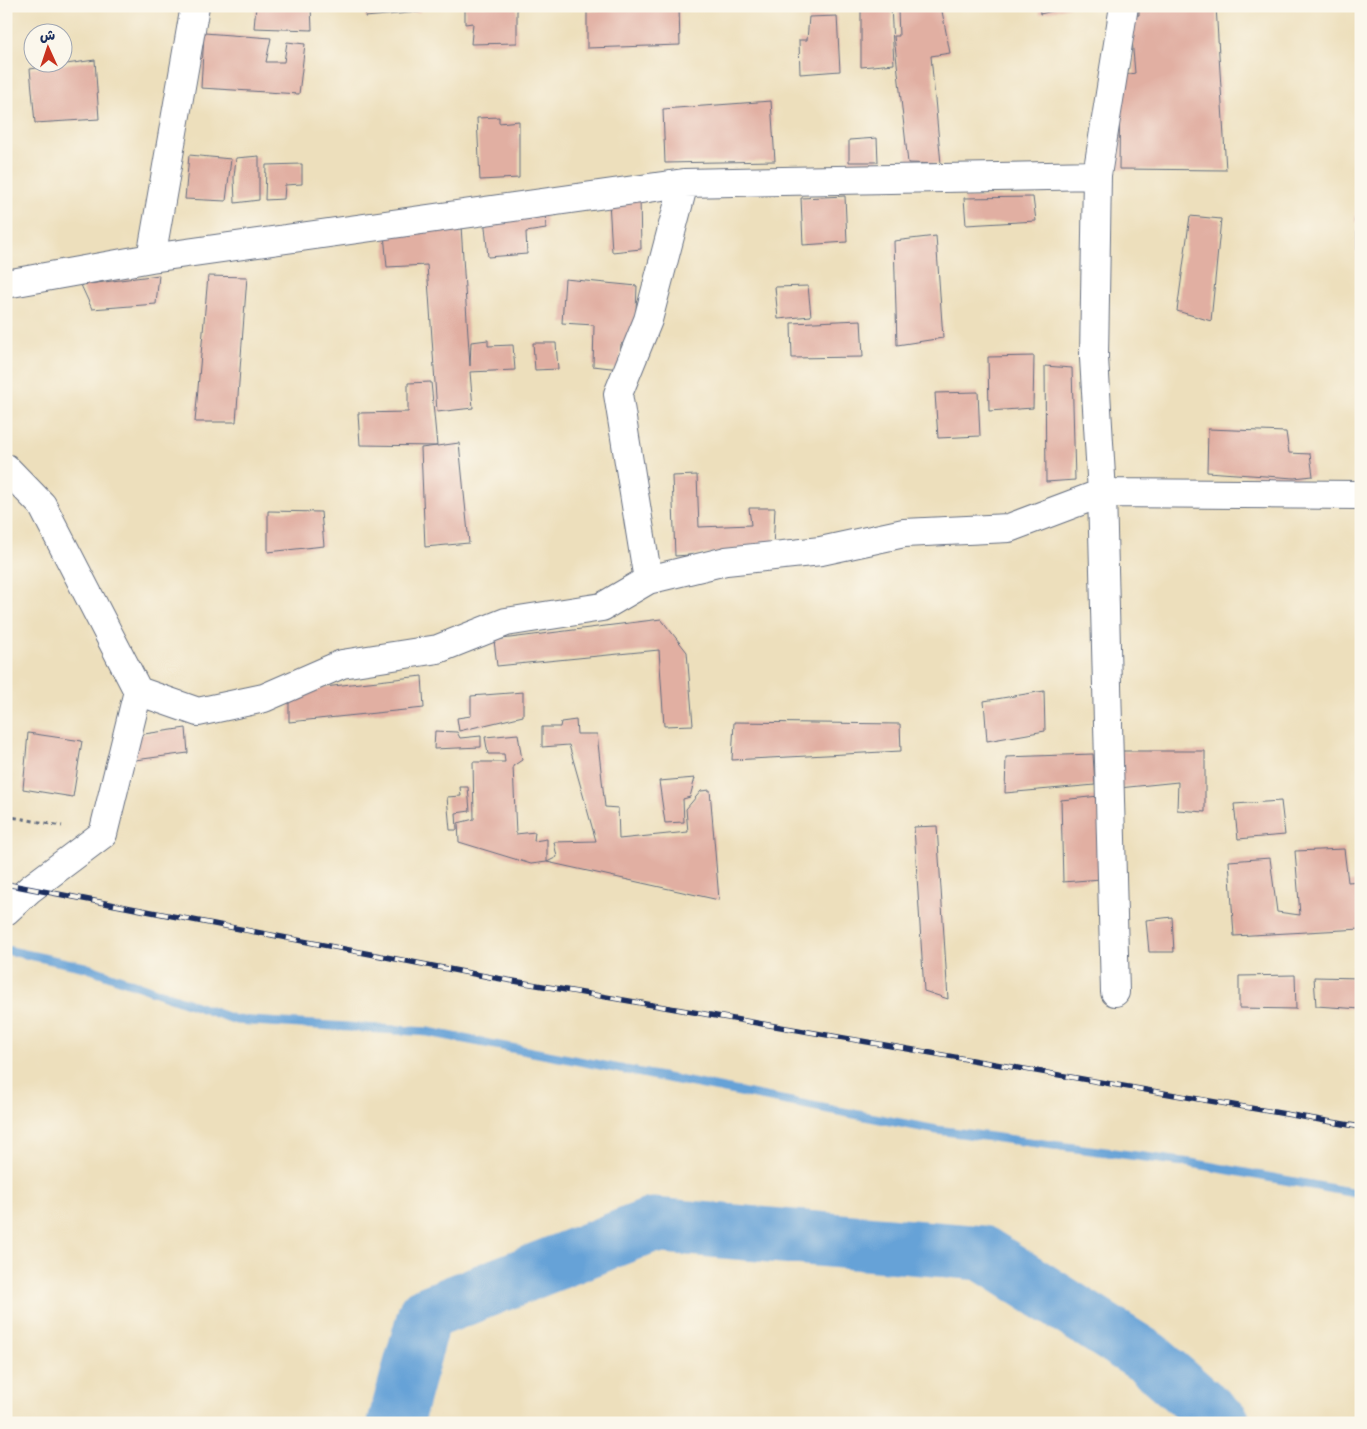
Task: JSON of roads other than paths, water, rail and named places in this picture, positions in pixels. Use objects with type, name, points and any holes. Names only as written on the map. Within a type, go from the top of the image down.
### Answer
[{"type":"street","points":[[151,258],[195,6]]},
{"type":"street","points":[[1115,992],[1102,493],[1094,358],[1097,175],[1124,6]]},
{"type":"street","points":[[6,284],[151,258],[684,183],[1097,175]]},
{"type":"street","points":[[648,580],[618,394],[648,320],[684,183]]},
{"type":"street","points":[[6,468],[42,505],[138,691],[103,834],[30,889],[6,911]]},
{"type":"street","points":[[138,691],[198,712],[264,698],[342,664],[438,649],[506,622],[602,607],[648,580],[726,561],[821,551],[904,533],[1009,528],[1102,493],[1361,495]]},
{"type":"waterway","points":[[6,950],[85,967],[236,1020],[428,1032],[937,1130],[1191,1163],[1361,1194]]},
{"type":"waterway","points":[[395,1423],[425,1314],[652,1225],[982,1253],[1148,1358],[1223,1423]]},
{"type":"railway","points":[[6,884],[490,977],[1361,1127]]}]
